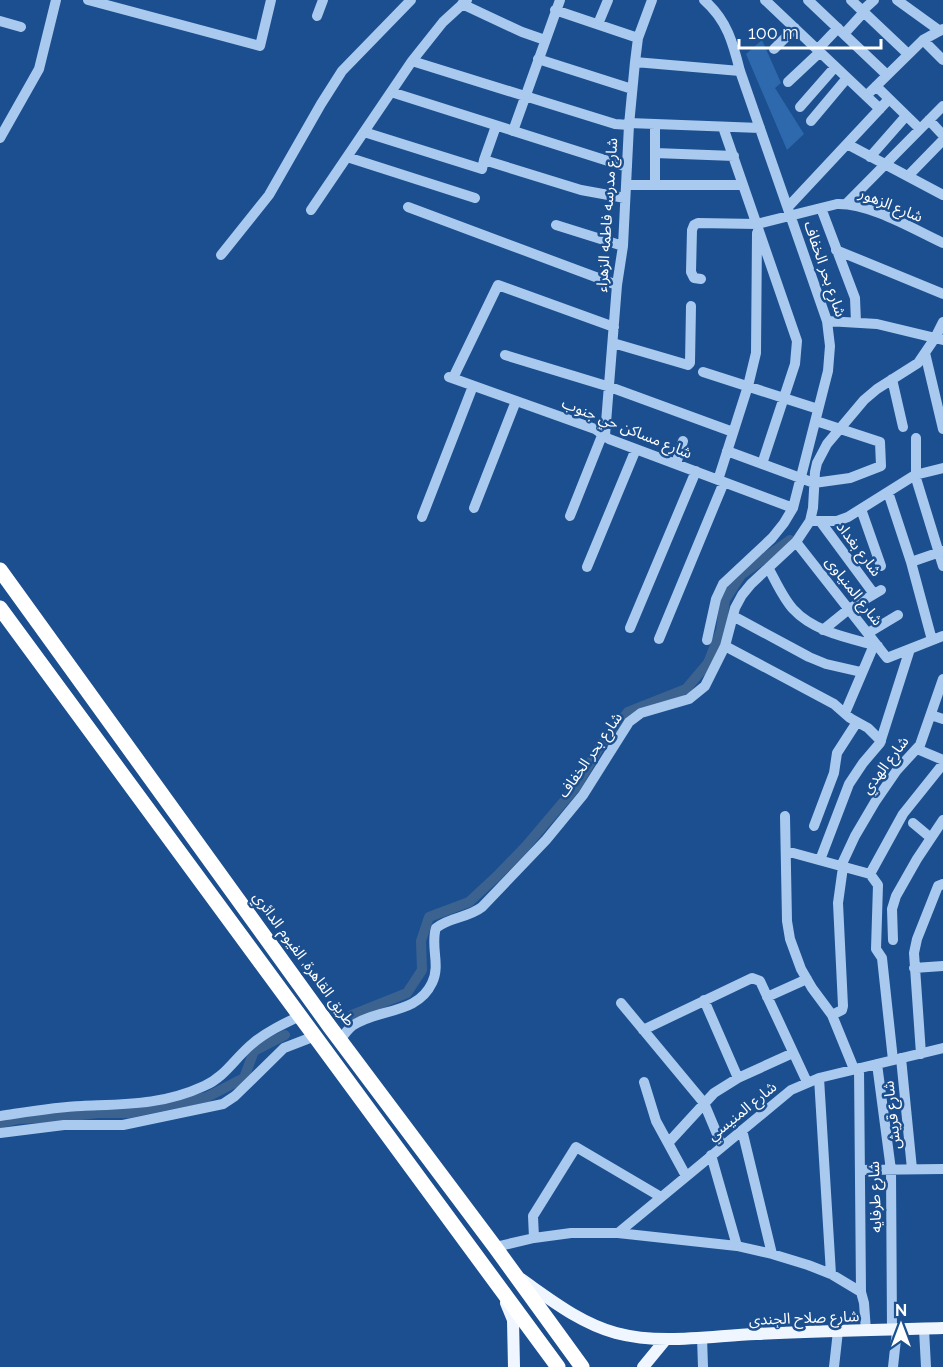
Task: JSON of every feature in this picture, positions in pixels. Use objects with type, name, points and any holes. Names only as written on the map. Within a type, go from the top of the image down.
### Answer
[{"type":"highway","name":"طريق القاهرة, الفيوم الدائري","points":[[0,570],[330,1027],[582,1367]]},
{"type":"highway","points":[[0,608],[558,1367]]},
{"type":"highway","points":[[315,1036],[324,1034],[330,1027]]},
{"type":"highway","points":[[341,1071],[346,1064],[356,1061]]},
{"type":"main road","name":"شارع صلاح الجندى","points":[[515,1275],[572,1314],[593,1325],[637,1338],[666,1340],[838,1331],[943,1329]]},
{"type":"main road","points":[[501,1291],[513,1320],[514,1367]]},
{"type":"main road","points":[[643,1367],[666,1340]]},
{"type":"street","points":[[0,138],[39,69],[56,0]]},
{"type":"street","points":[[88,0],[260,46],[271,0]]},
{"type":"street","points":[[317,16],[323,0]]},
{"type":"street","points":[[221,255],[269,195],[342,71],[411,0]]},
{"type":"street","points":[[598,24],[608,0]]},
{"type":"street","name":"شارع مدرسه فاطمه الزهراء","points":[[570,516],[604,434],[623,246],[634,62],[638,38],[652,0]]},
{"type":"street","name":"شارع بحر الخفاف","points":[[705,0],[724,22],[731,38],[740,71],[828,321],[830,359],[793,508],[772,538],[723,584],[716,599],[707,640]]},
{"type":"street","points":[[808,0],[887,75]]},
{"type":"street","points":[[851,0],[908,54]]},
{"type":"street","points":[[788,82],[874,0]]},
{"type":"street","points":[[866,96],[923,40],[941,30],[897,0]]},
{"type":"street","points":[[768,1],[880,109]]},
{"type":"street","points":[[311,210],[412,61],[443,22],[465,2],[545,40]]},
{"type":"street","points":[[513,131],[558,5],[598,24],[638,38]]},
{"type":"street","points":[[0,21],[21,27]]},
{"type":"street","points":[[774,49],[795,28]]},
{"type":"street","points":[[923,40],[943,60]]},
{"type":"street","points":[[538,59],[632,89]]},
{"type":"street","points":[[412,61],[615,124],[760,128]]},
{"type":"street","points":[[634,62],[740,71]]},
{"type":"street","points":[[800,107],[835,67]]},
{"type":"street","points":[[811,121],[847,78]]},
{"type":"street","points":[[876,86],[920,129]]},
{"type":"street","points":[[391,92],[627,167]]},
{"type":"street","points":[[789,211],[890,99]]},
{"type":"street","points":[[847,203],[943,106]]},
{"type":"street","points":[[870,157],[906,116]]},
{"type":"street","points":[[929,120],[943,135]]},
{"type":"street","points":[[654,185],[655,124]]},
{"type":"street","points":[[364,132],[482,169],[496,126]]},
{"type":"street","points":[[723,127],[797,341],[795,364],[762,464]]},
{"type":"street","points":[[908,176],[943,140]]},
{"type":"street","points":[[847,144],[943,195]]},
{"type":"street","points":[[655,153],[734,156]]},
{"type":"street","points":[[348,157],[475,198]]},
{"type":"street","points":[[484,160],[581,190],[625,198]]},
{"type":"street","points":[[626,185],[743,185]]},
{"type":"street","name":"شارع الزهور","points":[[701,279],[694,278],[691,272],[692,230],[698,223],[757,224],[789,211],[847,203],[864,207],[943,243]]},
{"type":"street","points":[[408,207],[618,285]]},
{"type":"street","points":[[821,208],[855,298],[856,322]]},
{"type":"street","points":[[659,639],[721,481],[727,451],[757,345],[757,224]]},
{"type":"street","points":[[556,225],[623,246]]},
{"type":"street","points":[[836,250],[943,294]]},
{"type":"street","name":"شارع مساكن حي جنوب","points":[[614,327],[498,285],[451,378],[595,429],[609,439],[793,508]]},
{"type":"street","points":[[613,343],[688,365],[690,363],[691,306]]},
{"type":"street","points":[[828,321],[877,324],[939,339]]},
{"type":"street","name":"شارع بحر الخفاف","points":[[340,1040],[354,1025],[411,1005],[426,993],[437,967],[436,928],[473,913],[486,903],[546,840],[583,795],[629,722],[641,713],[689,699],[709,681],[726,646],[733,616],[746,589],[769,569],[815,521],[814,483],[817,463],[822,453],[864,400],[910,369],[939,339],[943,322]]},
{"type":"street","points":[[925,353],[940,403],[943,429]]},
{"type":"street","points":[[505,355],[610,387],[733,432]]},
{"type":"street","points":[[703,372],[819,409]]},
{"type":"street","points":[[892,379],[903,427]]},
{"type":"street","points":[[422,517],[473,386]]},
{"type":"street","points":[[474,508],[516,401]]},
{"type":"street","points":[[727,451],[814,483],[850,478],[881,467],[882,444],[880,442],[816,421]]},
{"type":"street","points":[[916,438],[915,475],[941,551],[943,566]]},
{"type":"street","points":[[676,464],[684,441]]},
{"type":"street","points":[[587,567],[636,449]]},
{"type":"street","points":[[815,521],[843,519],[915,475],[943,468]]},
{"type":"street","points":[[630,628],[696,471]]},
{"type":"street","points":[[888,492],[911,562],[932,640]]},
{"type":"street","points":[[861,509],[881,566]]},
{"type":"street","name":"شارع بغداد","points":[[815,521],[877,592],[849,609]]},
{"type":"street","name":"شارع المنياوى","points":[[796,542],[888,658],[910,649]]},
{"type":"street","points":[[911,562],[941,551]]},
{"type":"street","points":[[769,569],[791,608],[801,617],[824,630],[876,645],[861,672],[845,713]]},
{"type":"street","points":[[824,630],[849,609]]},
{"type":"street","points":[[868,633],[898,615]]},
{"type":"street","points":[[733,616],[809,657],[826,664],[861,672]]},
{"type":"street","points":[[820,860],[849,784],[881,741],[910,649],[943,636]]},
{"type":"street","points":[[726,646],[834,704],[868,728],[881,741]]},
{"type":"street","name":"شارع الهدي","points":[[832,1015],[842,1010],[843,1006],[838,903],[842,866],[855,836],[875,802],[897,770],[917,749],[943,679]]},
{"type":"street","points":[[931,715],[943,719]]},
{"type":"street","points":[[814,826],[834,773],[838,749],[857,722]]},
{"type":"street","points":[[786,850],[870,874],[903,814],[943,762],[917,749]]},
{"type":"street","points":[[786,816],[787,921],[790,939],[807,979],[832,1015],[856,1068],[861,1170],[861,1292],[866,1331]]},
{"type":"street","points":[[893,940],[892,909],[896,896],[943,820]]},
{"type":"street","points":[[913,824],[931,838]]},
{"type":"street","name":"شارع قريش","points":[[870,874],[878,885],[876,949],[882,958],[912,1170]]},
{"type":"street","points":[[921,1054],[914,953],[919,931],[938,886],[943,884]]},
{"type":"street","points":[[914,968],[943,966]]},
{"type":"street","points":[[643,1030],[752,978],[760,981],[807,1082]]},
{"type":"street","points":[[767,997],[807,979]]},
{"type":"street","points":[[704,1000],[738,1078]]},
{"type":"street","points":[[621,1003],[704,1103],[722,1146]]},
{"type":"street","points":[[0,1116],[80,1106],[150,1103],[191,1092],[218,1078],[250,1045],[266,1033],[300,1016]]},
{"type":"street","points":[[0,1134],[64,1125],[123,1125],[223,1104],[236,1096],[284,1048],[315,1036]]},
{"type":"street","name":"شارع المنيسي","points":[[618,1233],[784,1095],[819,1078],[943,1048]]},
{"type":"street","points":[[669,1142],[714,1093],[738,1078],[793,1053]]},
{"type":"street","name":"شارع طرفايه","points":[[877,1064],[891,1170],[895,1330],[893,1367]]},
{"type":"street","points":[[819,1078],[831,1274]]},
{"type":"street","points":[[644,1082],[656,1121],[686,1176]]},
{"type":"street","points":[[742,1130],[772,1254]]},
{"type":"street","points":[[534,1238],[533,1216],[576,1147],[661,1197]]},
{"type":"street","points":[[711,1155],[737,1246]]},
{"type":"street","points":[[861,1170],[943,1169]]},
{"type":"street","points":[[495,1247],[570,1233],[618,1233],[737,1246],[772,1254],[831,1274],[861,1292]]},
{"type":"street","points":[[924,1329],[926,1367]]},
{"type":"street","points":[[834,1367],[838,1331]]},
{"type":"street","points":[[702,1337],[703,1367]]},
{"type":"shaded area","points":[[762,40],[781,83],[775,88],[804,134],[787,150],[746,54]]},
{"type":"waterway","points":[[352,1015],[407,993],[422,970],[421,941],[429,917],[469,902],[497,876],[576,787],[599,748],[628,712],[686,689],[708,663],[721,630],[725,600],[741,575],[790,540]]},
{"type":"waterway","points":[[0,1123],[18,1119],[129,1113],[207,1097],[244,1078],[254,1051],[285,1035]]}]
